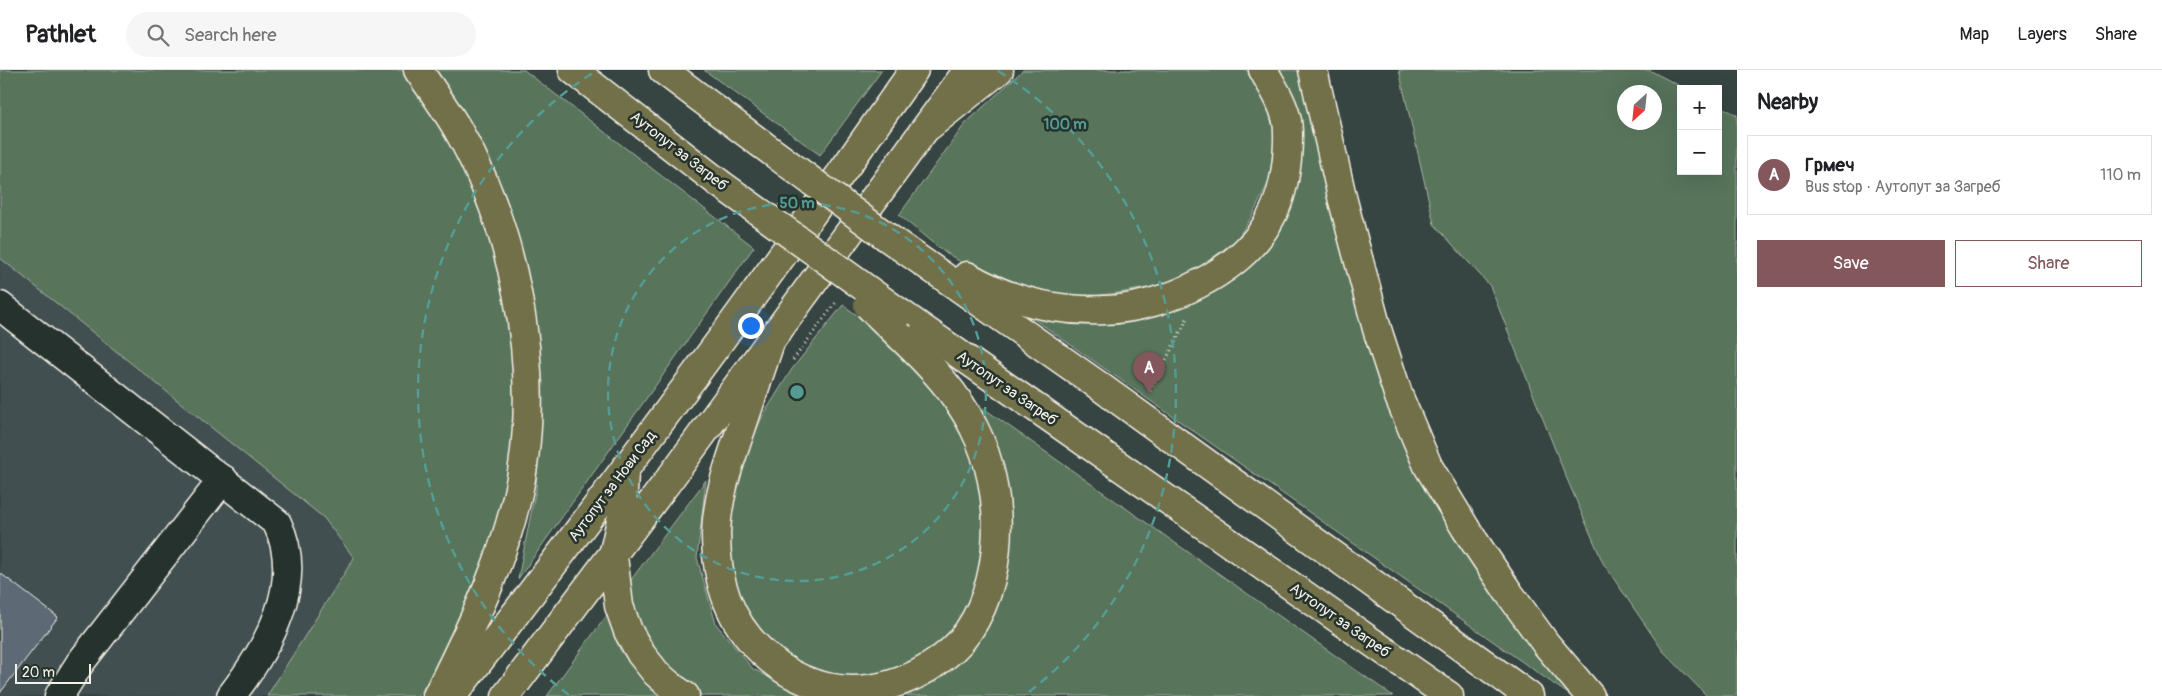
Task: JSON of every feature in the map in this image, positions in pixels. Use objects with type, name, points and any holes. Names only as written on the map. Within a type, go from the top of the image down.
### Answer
[{"type":"main road","points":[[418,70],[458,131],[484,186],[510,262],[525,344],[528,418],[523,468],[515,504],[492,577],[476,618],[437,696]]},
{"type":"main road","name":"Аутопут за Загреб","points":[[573,70],[719,183],[810,248],[900,325],[1449,696]]},
{"type":"main road","points":[[664,70],[887,237],[1095,383],[1529,696]]},
{"type":"main road","name":"Аутопут за Нови Сад","points":[[452,696],[624,472],[769,274],[914,70]]},
{"type":"main road","points":[[506,696],[613,556],[929,126],[968,70]]},
{"type":"main road","points":[[929,126],[999,70]]},
{"type":"main road","points":[[887,237],[956,270],[990,289],[1020,301],[1055,307],[1104,310],[1130,308],[1161,299],[1197,284],[1223,270],[1252,243],[1271,218],[1282,194],[1288,143],[1287,122],[1281,102],[1262,70]]},
{"type":"main road","points":[[1313,70],[1343,202],[1377,329],[1399,397],[1428,466],[1466,529],[1509,593],[1546,644],[1590,696]]},
{"type":"main road","points":[[771,339],[722,486],[717,511],[718,566],[723,594],[735,620],[753,644],[773,663],[814,684],[841,689],[864,690],[889,685],[912,677],[938,661],[959,643],[980,608],[995,558],[997,526],[993,486],[975,428],[960,404],[900,325]]},
{"type":"main road","points":[[624,472],[622,516],[613,556],[619,606],[628,630],[641,654],[656,673],[673,688],[686,696]]},
{"type":"lane","points":[[0,306],[223,478],[277,523],[285,539],[288,560],[288,584],[274,629],[249,673],[231,696]]},
{"type":"lane","points":[[59,696],[80,663],[223,478]]},
{"type":"path","points":[[790,365],[840,296]]},
{"type":"shaded area","points":[[0,258],[324,518],[354,558],[267,696],[0,696]]},
{"type":"green space","points":[[0,70],[404,70],[446,133],[489,225],[508,298],[517,375],[515,429],[499,532],[460,627],[419,696],[267,696],[354,558],[324,518],[0,258]]},
{"type":"green space","points":[[436,70],[524,70],[754,247],[518,579],[536,488],[543,382],[526,274],[501,187],[455,97]]},
{"type":"green space","points":[[704,70],[882,70],[820,155]]},
{"type":"green space","points":[[1023,70],[1247,70],[1267,103],[1275,136],[1269,182],[1252,216],[1237,239],[1202,266],[1164,285],[1072,298],[1021,291],[980,275],[935,245],[899,215],[965,124]]},
{"type":"green space","points":[[1274,70],[1298,70],[1344,263],[1374,365],[1402,438],[1478,570],[1569,694],[1021,310],[1146,316],[1188,304],[1240,273],[1275,238],[1299,182],[1296,122]]},
{"type":"green space","points":[[1399,70],[1649,70],[1678,85],[1677,175],[1722,175],[1722,107],[1737,115],[1737,696],[1707,696],[1663,651],[1603,563],[1564,472],[1490,286],[1434,224]]},
{"type":"green space","points":[[843,305],[905,350],[941,391],[969,448],[984,501],[983,561],[966,614],[942,645],[906,669],[866,680],[822,675],[780,654],[751,625],[734,591],[728,539],[731,497],[740,467],[762,417],[792,369]]},
{"type":"green space","points":[[979,405],[1393,696],[897,696],[910,693],[944,673],[975,640],[997,482]]},
{"type":"green space","points":[[706,480],[697,558],[716,624],[753,669],[807,696],[703,696],[683,685],[655,655],[634,621],[624,589]]},
{"type":"green space","points":[[607,615],[620,650],[646,684],[659,696],[547,696]]},
{"type":"building","points":[[0,573],[58,617],[0,693]]},
{"type":"place","name":"Грмеч","points":[[1149,393]]}]
